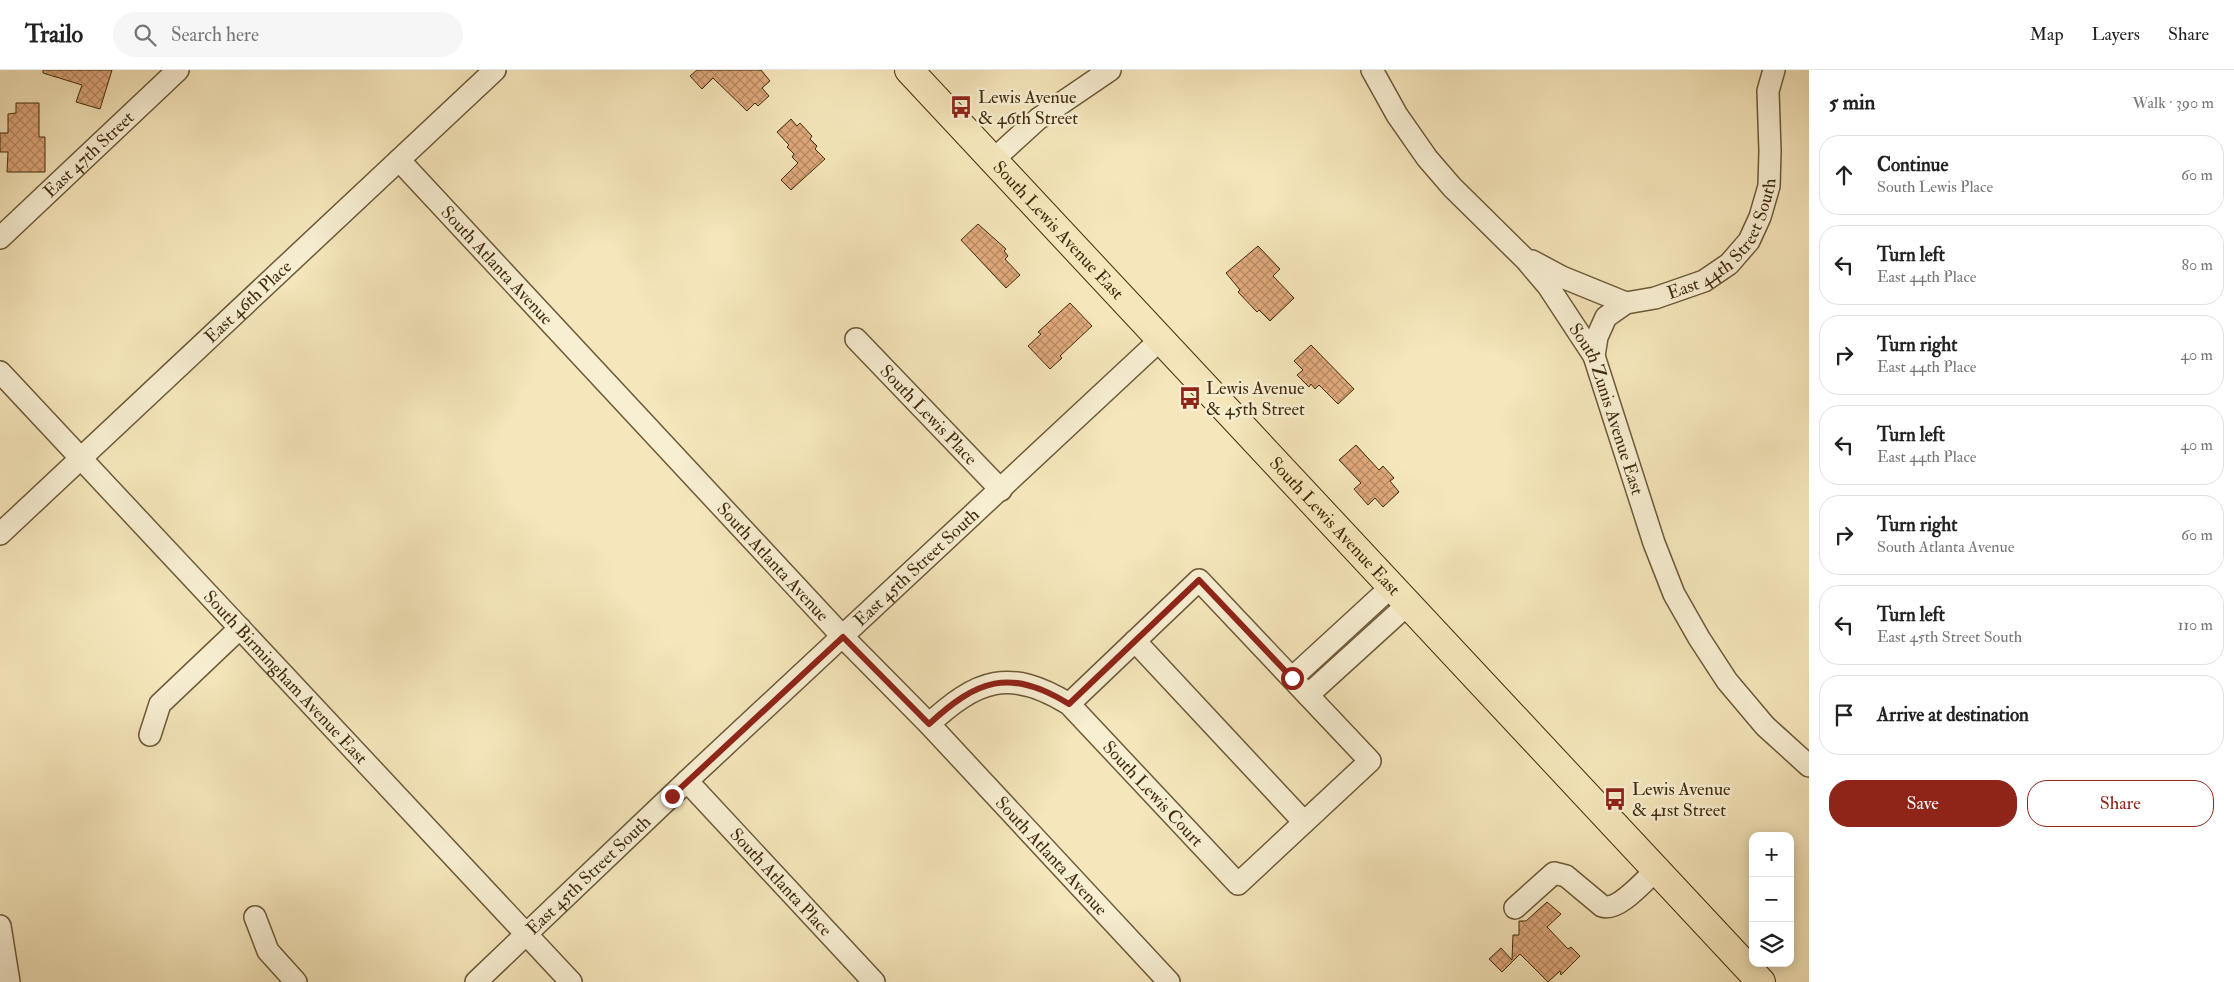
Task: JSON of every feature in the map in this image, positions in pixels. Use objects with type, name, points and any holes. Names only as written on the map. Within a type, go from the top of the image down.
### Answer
[{"type":"main road","name":"South Lewis Avenue East","points":[[909,70],[1761,982]]},
{"type":"street","name":"East 47th Street","points":[[0,238],[178,70]]},
{"type":"street","name":"East 46th Place","points":[[0,534],[495,70]]},
{"type":"street","points":[[993,160],[1038,119],[1110,70]]},
{"type":"street","name":"South Zunis Avenue East","points":[[1372,70],[1397,115],[1427,158],[1452,187],[1521,254],[1548,286],[1594,356],[1654,543],[1674,594],[1698,638],[1727,681],[1765,726],[1809,766]]},
{"type":"street","name":"East 44th Street South","points":[[1594,356],[1597,337],[1606,317],[1626,303],[1654,298],[1704,281],[1729,264],[1749,241],[1760,217],[1768,186],[1770,151],[1768,91],[1774,70]]},
{"type":"street","name":"South Atlanta Avenue","points":[[399,160],[843,637],[929,724],[1169,982]]},
{"type":"street","points":[[1521,254],[1562,277],[1626,303]]},
{"type":"street","name":"South Lewis Place","points":[[856,339],[1001,490]]},
{"type":"street","name":"East 45th Street South","points":[[476,982],[687,781],[1161,339]]},
{"type":"street","name":"South Birmingham Avenue East","points":[[0,372],[571,982]]},
{"type":"street","points":[[1069,704],[1134,641],[1199,580],[1370,761],[1304,822],[1134,641]]},
{"type":"street","points":[[1292,678],[1339,635],[1399,596]]},
{"type":"street","points":[[1308,695],[1355,652],[1399,596]]},
{"type":"street","points":[[150,736],[160,704],[240,628]]},
{"type":"street","points":[[1339,635],[1355,652]]},
{"type":"street","name":"South Lewis Court","points":[[929,724],[963,695],[984,686],[1010,682],[1034,686],[1069,704],[1238,884],[1304,822]]},
{"type":"street","name":"South Atlanta Place","points":[[687,781],[874,982]]},
{"type":"street","points":[[1515,908],[1554,873],[1566,876],[1602,906],[1608,908],[1616,905],[1656,870]]},
{"type":"street","points":[[255,917],[268,951],[296,982]]},
{"type":"street","points":[[0,926],[8,982]]},
{"type":"building","points":[[43,70],[112,70],[100,109],[76,102],[82,85],[43,73]]},
{"type":"building","points":[[697,70],[761,70],[770,81],[762,88],[769,96],[758,106],[755,103],[747,111],[713,78],[702,89],[690,76]]},
{"type":"building","points":[[16,103],[39,103],[39,137],[45,137],[45,172],[7,172],[8,152],[0,152],[0,133],[8,133],[8,114],[16,113]]},
{"type":"building","points":[[791,119],[797,126],[800,123],[812,136],[810,139],[817,146],[815,149],[825,159],[791,190],[781,180],[798,163],[792,157],[794,154],[787,147],[789,145],[777,132]]},
{"type":"building","points":[[978,224],[1006,249],[1004,251],[1008,256],[1005,259],[1020,275],[1006,288],[961,240]]},
{"type":"building","points":[[1258,246],[1280,269],[1273,276],[1294,298],[1270,321],[1259,310],[1257,312],[1238,292],[1240,290],[1226,273]]},
{"type":"building","points":[[1070,303],[1092,326],[1060,356],[1062,358],[1050,369],[1028,346],[1041,334],[1038,332]]},
{"type":"building","points":[[1311,345],[1354,389],[1338,404],[1319,385],[1315,389],[1311,384],[1309,387],[1297,375],[1303,370],[1294,361]]},
{"type":"building","points":[[1356,445],[1379,470],[1383,466],[1394,478],[1390,481],[1399,492],[1383,507],[1375,498],[1368,505],[1354,489],[1361,483],[1339,460]]},
{"type":"building","points":[[1547,902],[1561,914],[1547,927],[1568,949],[1571,947],[1580,956],[1561,975],[1560,971],[1548,982],[1520,954],[1502,972],[1489,959],[1501,948],[1512,960],[1513,935],[1519,935],[1519,921],[1526,921]]},
{"type":"place","name":"Lewis Avenue & 46th Street","points":[[961,107]]},
{"type":"place","name":"Lewis Avenue & 45th Street","points":[[1190,398]]},
{"type":"place","name":"Lewis Avenue & 41st Street","points":[[1615,799]]},
{"type":"route","points":[[672,796],[843,637],[929,724],[963,695],[997,683],[1017,682],[1034,686],[1052,693],[1069,704],[1199,580],[1292,678]]}]
